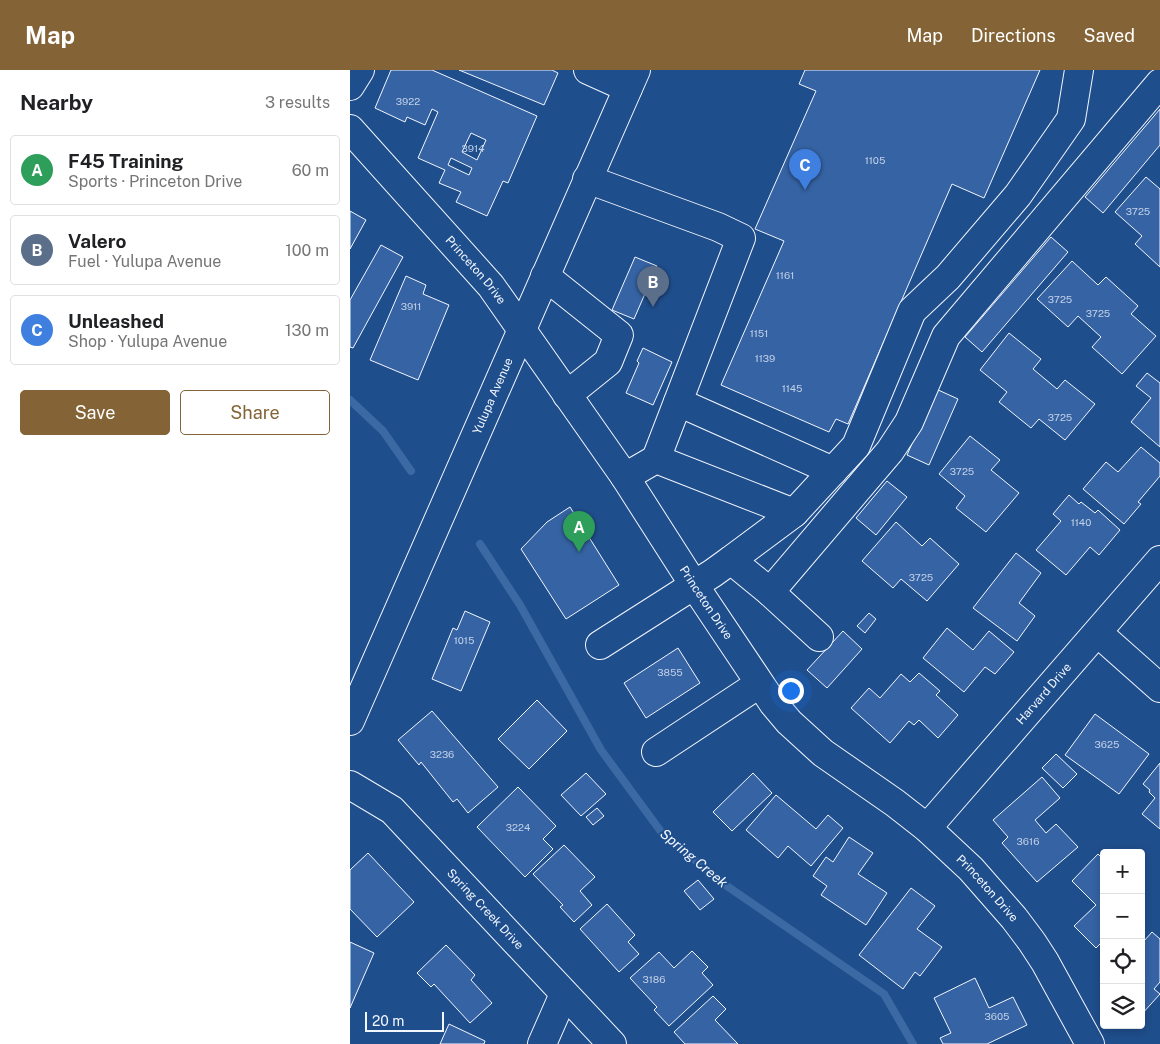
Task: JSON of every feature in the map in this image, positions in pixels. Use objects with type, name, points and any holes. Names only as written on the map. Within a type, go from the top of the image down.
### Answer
[{"type":"street","points":[[350,86],[360,70]]},
{"type":"street","points":[[588,70],[632,79]]},
{"type":"street","points":[[600,646],[731,560],[794,513],[856,446],[912,311],[948,277],[1018,195],[1071,119],[1079,70]]},
{"type":"street","name":"Yulupa Avenue","points":[[350,720],[632,79]]},
{"type":"street","points":[[770,592],[890,451],[909,422],[946,336],[1160,83]]},
{"type":"street","name":"Princeton Drive","points":[[350,129],[491,286],[625,477],[759,684],[789,722],[823,753],[895,803],[927,828],[971,869],[1014,918],[1045,962],[1090,1044]]},
{"type":"street","points":[[587,179],[718,227],[741,238],[656,459],[625,477]]},
{"type":"street","points":[[545,276],[619,335],[608,362],[568,395]]},
{"type":"street","points":[[678,402],[833,471]]},
{"type":"street","points":[[656,459],[794,513]]},
{"type":"street","points":[[731,560],[770,592],[819,637]]},
{"type":"street","name":"Harvard Drive","points":[[927,828],[1160,560]]},
{"type":"street","points":[[1098,633],[1160,688]]},
{"type":"street","points":[[656,752],[759,684]]},
{"type":"street","name":"Spring Creek Drive","points":[[350,785],[392,810],[612,1044]]},
{"type":"street","points":[[542,1044],[564,994]]},
{"type":"building","points":[[391,70],[432,70],[537,116],[508,183],[503,181],[487,216],[456,202],[461,192],[439,183],[445,170],[418,158],[438,112],[432,109],[425,125],[407,117],[405,122],[375,108]],"holes":[[[471,133],[486,140],[477,160],[462,152]],[[451,158],[472,168],[469,175],[448,165]]]},
{"type":"building","points":[[459,70],[552,70],[558,73],[544,105]]},
{"type":"building","points":[[805,70],[1040,70],[984,198],[952,184],[848,424],[836,419],[829,432],[721,385],[784,241],[755,229],[816,91],[799,84]]},
{"type":"building","points":[[1160,109],[1160,145],[1103,213],[1085,197]]},
{"type":"building","points":[[1146,177],[1160,189],[1160,267],[1135,244],[1142,236],[1115,212]]},
{"type":"building","points":[[350,211],[366,220],[350,249]]},
{"type":"building","points":[[1051,237],[1068,252],[982,352],[965,337]]},
{"type":"building","points":[[381,245],[403,257],[353,348],[350,347],[350,300]]},
{"type":"building","points":[[635,257],[657,266],[634,319],[612,310]]},
{"type":"building","points":[[1072,261],[1098,285],[1106,277],[1138,306],[1131,314],[1156,336],[1122,374],[1092,347],[1101,337],[1078,316],[1068,327],[1037,299]]},
{"type":"building","points":[[406,276],[426,285],[423,294],[449,305],[418,380],[370,360]]},
{"type":"building","points":[[1009,333],[1041,359],[1033,369],[1057,389],[1065,380],[1095,404],[1065,440],[1039,419],[1031,428],[999,402],[1007,392],[980,370]]},
{"type":"building","points":[[643,348],[672,362],[653,405],[626,393],[639,363],[637,361]]},
{"type":"building","points":[[1147,373],[1160,383],[1160,447],[1131,422],[1151,398],[1136,386]]},
{"type":"building","points":[[936,389],[958,399],[929,465],[907,455]]},
{"type":"building","points":[[970,436],[1000,460],[991,470],[1019,493],[986,532],[956,508],[965,496],[939,474]]},
{"type":"building","points":[[1141,447],[1160,463],[1160,476],[1138,502],[1141,504],[1124,524],[1083,489],[1106,462],[1118,472]]},
{"type":"building","points":[[887,481],[907,497],[876,535],[856,518]]},
{"type":"building","points":[[1069,495],[1079,504],[1081,502],[1095,513],[1098,510],[1120,530],[1099,555],[1090,547],[1066,575],[1036,550],[1061,521],[1053,514]]},
{"type":"building","points":[[570,507],[619,585],[566,619],[521,549],[547,522]]},
{"type":"building","points":[[896,522],[922,546],[930,538],[959,564],[927,601],[901,579],[893,588],[862,561]]},
{"type":"building","points":[[1016,553],[1041,573],[1019,603],[1035,616],[1017,641],[973,608]]},
{"type":"building","points":[[465,611],[490,622],[461,691],[432,679],[453,628],[457,630]]},
{"type":"building","points":[[869,613],[876,619],[865,633],[857,626]]},
{"type":"building","points":[[947,628],[973,650],[989,631],[1014,652],[995,674],[985,667],[964,692],[923,658]]},
{"type":"building","points":[[843,631],[862,649],[827,688],[807,670]]},
{"type":"building","points":[[678,648],[700,683],[646,718],[624,683]]},
{"type":"building","points":[[919,673],[940,691],[936,695],[958,715],[938,738],[919,720],[914,725],[909,721],[890,743],[851,708],[869,688],[880,698],[901,674],[910,682]]},
{"type":"building","points":[[537,700],[567,731],[529,769],[498,739]]},
{"type":"building","points":[[432,711],[498,787],[468,813],[457,799],[453,802],[421,762],[419,765],[398,740]]},
{"type":"building","points":[[1095,714],[1149,754],[1119,794],[1065,755]]},
{"type":"building","points":[[1056,754],[1077,774],[1063,788],[1042,768]]},
{"type":"building","points":[[1160,763],[1160,829],[1142,814],[1155,798],[1143,784]]},
{"type":"building","points":[[586,773],[606,794],[581,816],[561,795]]},
{"type":"building","points":[[753,773],[772,793],[732,831],[713,812]]},
{"type":"building","points":[[1042,777],[1060,798],[1035,820],[1046,833],[1056,824],[1078,847],[1037,882],[1002,843],[1008,837],[993,820]]},
{"type":"building","points":[[518,787],[556,826],[543,839],[553,849],[525,877],[477,827]]},
{"type":"building","points":[[776,795],[816,829],[828,815],[843,828],[811,866],[788,846],[778,858],[746,830]]},
{"type":"building","points":[[597,808],[604,816],[593,825],[586,817]]},
{"type":"building","points":[[849,837],[873,853],[858,874],[887,893],[866,925],[821,895],[827,886],[813,876],[826,857],[833,862]]},
{"type":"building","points":[[564,845],[595,877],[580,891],[592,905],[574,922],[560,907],[563,905],[533,874]]},
{"type":"building","points":[[368,853],[414,902],[377,937],[350,909],[350,870]]},
{"type":"building","points":[[1098,854],[1100,856],[1100,944],[1096,948],[1074,926],[1096,905],[1072,881]]},
{"type":"building","points":[[698,880],[714,899],[700,910],[684,891]]},
{"type":"building","points":[[911,888],[935,906],[917,929],[942,947],[920,976],[915,972],[903,989],[859,955]]},
{"type":"building","points":[[607,904],[635,935],[628,942],[639,954],[619,972],[580,929]]},
{"type":"building","points":[[1152,932],[1160,939],[1160,982],[1154,989],[1160,994],[1145,1011],[1145,984],[1145,940]]},
{"type":"building","points":[[350,942],[374,953],[350,1008]]},
{"type":"building","points":[[446,945],[475,975],[471,980],[492,1003],[470,1023],[434,984],[431,987],[417,973]]},
{"type":"building","points":[[692,951],[708,967],[702,973],[713,985],[669,1026],[654,1010],[657,1007],[630,978],[659,952],[674,968]]},
{"type":"building","points":[[975,978],[989,1008],[1013,997],[1027,1025],[987,1044],[943,1044],[940,1038],[951,1033],[934,998]]},
{"type":"building","points":[[713,996],[726,1009],[715,1020],[738,1044],[685,1044],[674,1032]]},
{"type":"building","points":[[449,1024],[485,1041],[484,1044],[440,1044]]},
{"type":"waterway","name":"Spring Creek","points":[[350,400],[383,431],[411,471]]},
{"type":"waterway","name":"Spring Creek","points":[[480,544],[520,605],[601,750],[662,833],[724,884],[884,994],[913,1044]]},
{"type":"place","name":"Unleashed","points":[[805,190]]},
{"type":"place","name":"Valero","points":[[653,307]]},
{"type":"place","name":"F45 Training","points":[[579,552]]}]
